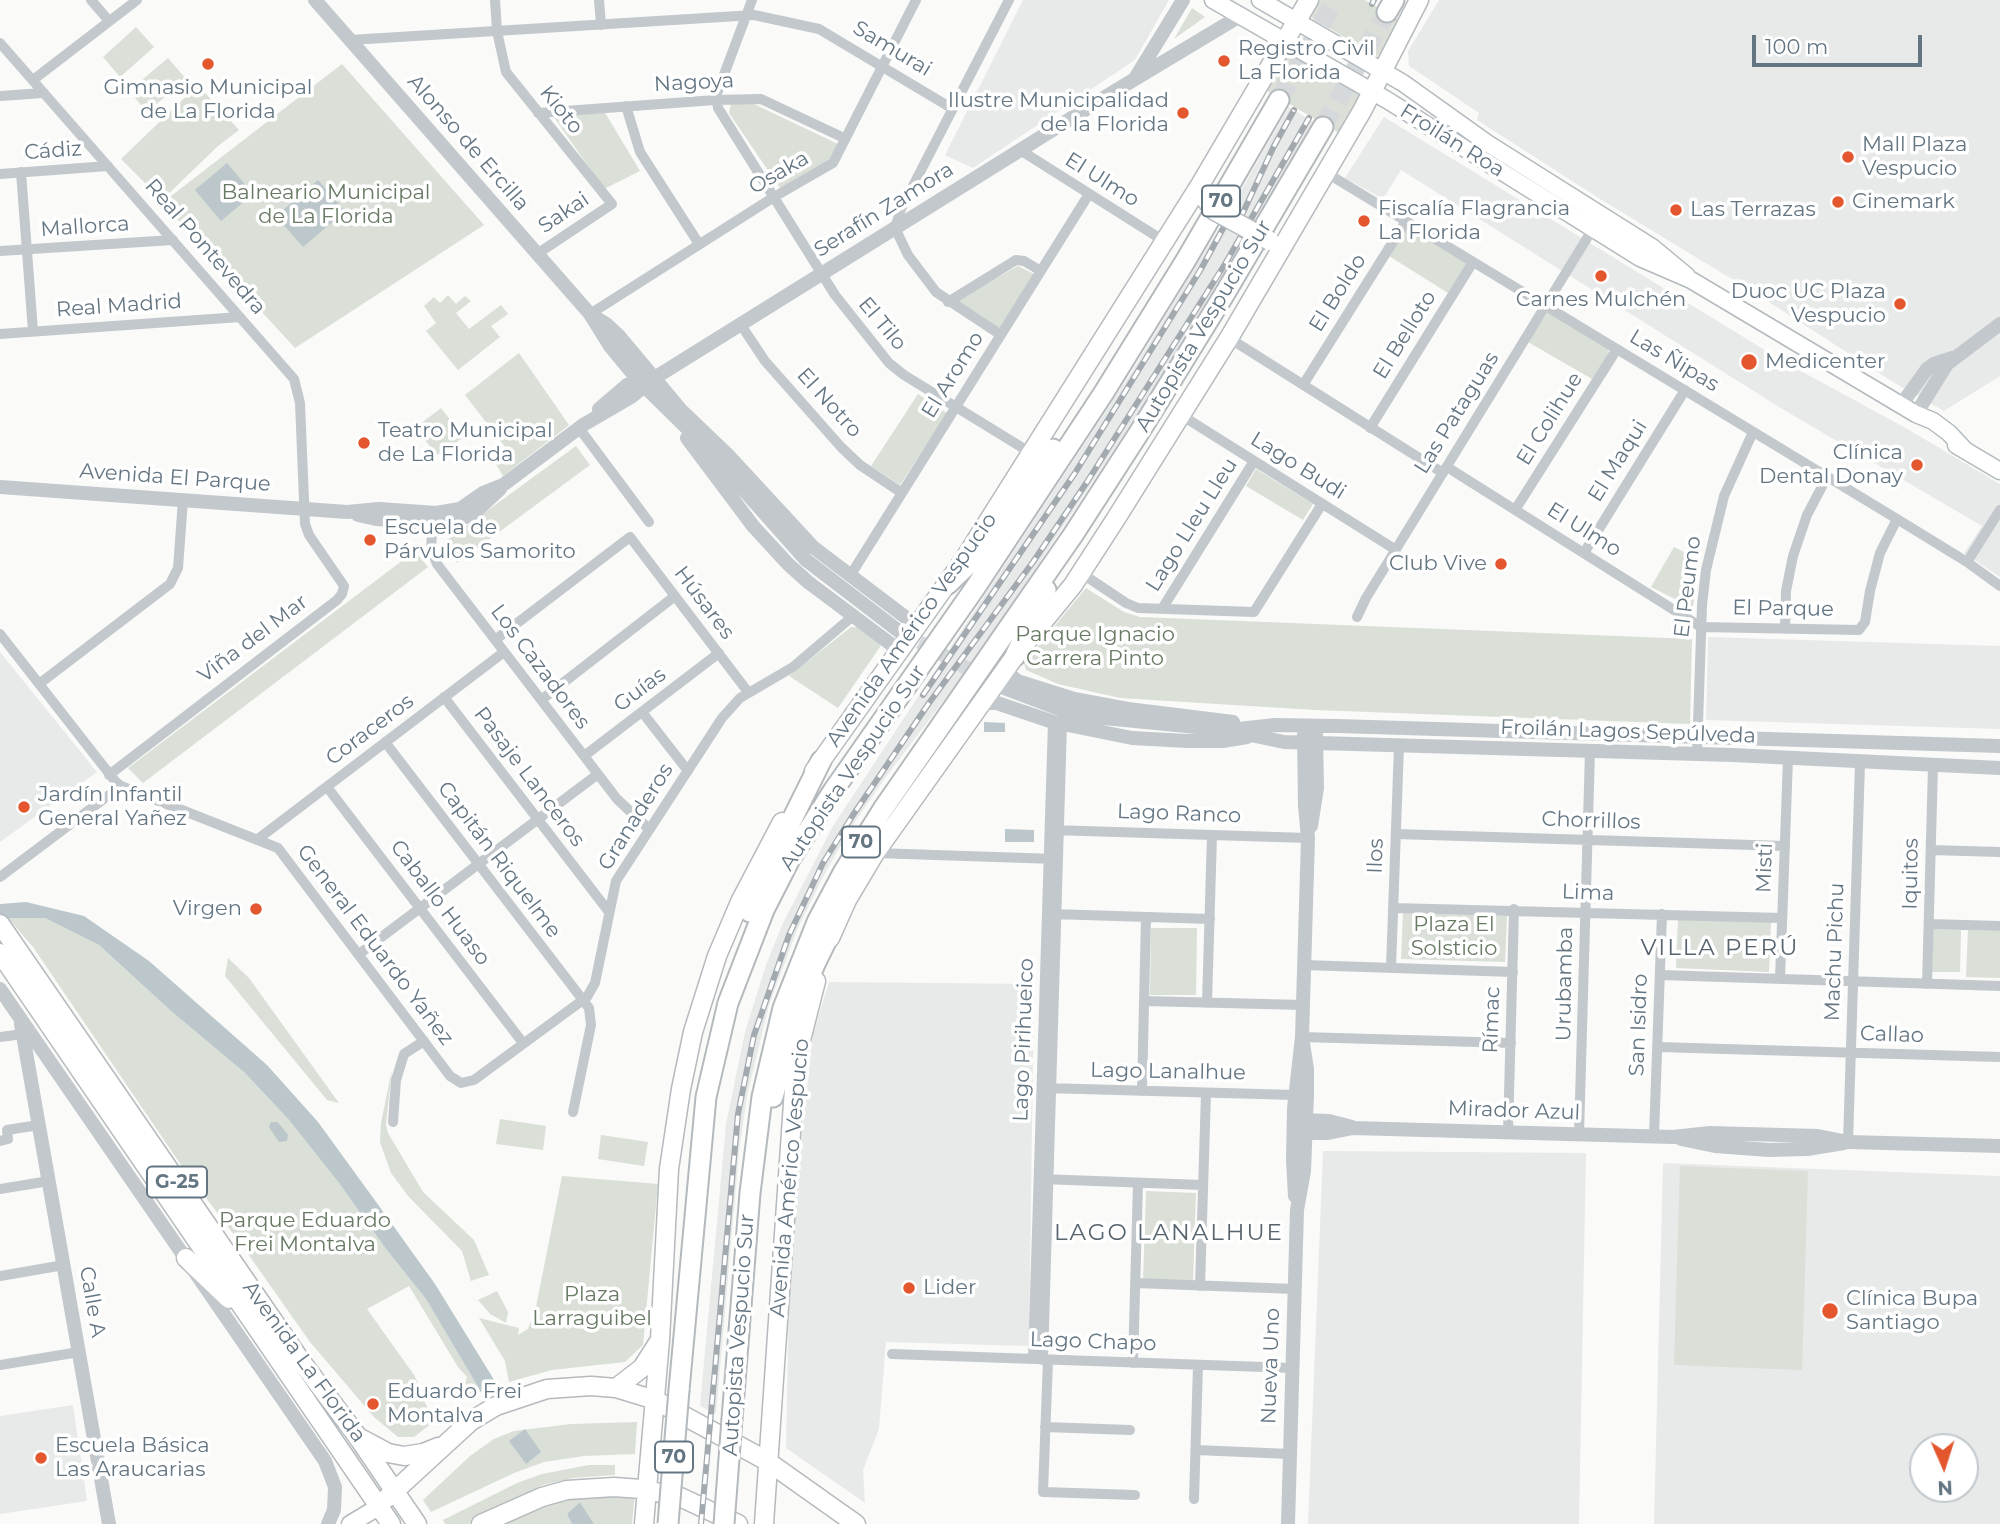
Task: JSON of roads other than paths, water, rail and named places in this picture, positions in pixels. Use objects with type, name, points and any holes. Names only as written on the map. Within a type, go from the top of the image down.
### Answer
[{"type":"highway","name":"Autopista Vespucio Sur","points":[[668,1524],[703,1121],[713,1059],[734,984],[764,910],[807,832],[982,578],[1103,394],[1180,270],[1279,100]]},
{"type":"highway","name":"Autopista Vespucio Sur","points":[[724,1524],[750,1193],[762,1097],[776,1030],[796,972],[822,911],[883,808],[1073,535],[1190,351],[1323,127]]},
{"type":"highway","points":[[948,584],[974,559],[1060,439],[1103,394]]},
{"type":"highway","points":[[1010,663],[1073,535]]},
{"type":"highway","points":[[734,984],[738,955],[753,904],[821,761]]},
{"type":"highway","points":[[750,1193],[769,1112],[799,1006],[815,964],[835,925]]},
{"type":"main road","name":"Froilán Roa","points":[[1213,0],[1372,92],[1592,230],[1640,258],[1691,280],[1916,414],[1933,421],[1950,433],[1964,449],[2000,471]]},
{"type":"main road","name":"Froilán Roa","points":[[1261,0],[1383,70],[1435,104],[1487,144],[1652,247],[1691,280]]},
{"type":"main road","name":"Avenida Américo Vespucio","points":[[644,1524],[660,1340],[671,1145],[696,1023],[718,956],[740,902],[769,843],[821,761],[900,651],[908,629],[948,584],[1164,241],[1203,192],[1309,0]]},
{"type":"main road","name":"Avenida Américo Vespucio","points":[[764,1524],[794,1089],[808,1008],[835,925],[875,853],[1010,663],[1081,573],[1181,415],[1229,338],[1372,92],[1419,0]]},
{"type":"main road","points":[[1203,192],[1215,211],[1270,241],[1288,237]]},
{"type":"main road","name":"Avenida La Florida","points":[[1,926],[295,1353],[355,1433],[417,1524]]},
{"type":"main road","name":"Avenida La Florida","points":[[0,953],[391,1524]]},
{"type":"main road","points":[[186,1258],[255,1323]]},
{"type":"main road","points":[[616,1388],[642,1367],[660,1340]]},
{"type":"main road","points":[[350,1524],[380,1506],[479,1416],[496,1406],[530,1393],[578,1385],[616,1388],[655,1400],[767,1461],[856,1524]]},
{"type":"main road","points":[[355,1433],[374,1446],[404,1457],[448,1443]]},
{"type":"main road","points":[[481,1524],[542,1497],[567,1490],[614,1487],[648,1490],[692,1502],[738,1524]]},
{"type":"street","points":[[91,0],[109,21]]},
{"type":"street","points":[[33,80],[137,0]]},
{"type":"street","name":"Alonso de Ercilla","points":[[315,0],[590,314],[613,329],[646,381],[806,560],[908,629]]},
{"type":"street","name":"Kioto","points":[[495,0],[497,31],[506,72],[611,204]]},
{"type":"street","points":[[599,0],[601,25]]},
{"type":"street","points":[[715,100],[752,0]]},
{"type":"street","name":"Osaka","points":[[590,314],[832,163],[916,0]]},
{"type":"street","points":[[1001,335],[936,292],[919,271],[895,228],[901,209],[1009,0]]},
{"type":"street","name":"Serafín Zamora","points":[[1136,79],[1183,0]]},
{"type":"street","name":"Samurai","points":[[350,40],[747,15],[819,29],[953,108]]},
{"type":"street","name":"Serafín Zamora","points":[[347,512],[376,519],[432,519],[449,524],[467,518],[484,506],[503,485],[581,427],[605,414],[646,381],[1240,16]]},
{"type":"street","name":"Real Pontevedra","points":[[0,43],[289,373],[297,387],[300,403],[304,508]]},
{"type":"street","points":[[0,96],[44,93]]},
{"type":"street","name":"Nagoya","points":[[538,113],[761,99],[844,138]]},
{"type":"street","name":"El Tilo","points":[[715,100],[849,315],[889,363],[1031,453]]},
{"type":"street","points":[[626,106],[640,152],[699,244]]},
{"type":"street","name":"El Ulmo","points":[[1020,150],[1164,241]]},
{"type":"street","name":"Cádiz","points":[[0,174],[108,166]]},
{"type":"street","points":[[21,172],[33,331]]},
{"type":"street","name":"Las Ñipas","points":[[1325,172],[1897,519],[1967,562],[2000,586]]},
{"type":"street","name":"El Aromo","points":[[850,576],[1089,194]]},
{"type":"street","name":"Sakai","points":[[537,254],[611,204]]},
{"type":"street","name":"El Boldo","points":[[1303,385],[1406,221]]},
{"type":"street","name":"Las Pataguas","points":[[1357,617],[1592,230]]},
{"type":"street","name":"Mallorca","points":[[0,251],[173,240]]},
{"type":"street","points":[[948,302],[1016,260],[1022,260],[1041,271]]},
{"type":"street","name":"El Belloto","points":[[1370,428],[1473,262]]},
{"type":"street","name":"Real Madrid","points":[[0,334],[240,317]]},
{"type":"street","points":[[1916,414],[1953,358],[2000,324]]},
{"type":"street","name":"El Notro","points":[[741,325],[765,361],[847,453],[867,471],[902,494]]},
{"type":"street","name":"El Ulmo","points":[[1229,338],[1370,428],[1515,510],[1701,626]]},
{"type":"street","name":"El Colihue","points":[[1515,510],[1617,349]]},
{"type":"street","points":[[1901,405],[1927,369],[1953,358]]},
{"type":"street","name":"El Maqui","points":[[1584,553],[1685,390]]},
{"type":"street","name":"Alonso de Ercilla","points":[[676,412],[728,455],[813,547],[850,576],[908,629]]},
{"type":"street","name":"Alonso de Ercilla","points":[[676,412],[752,526],[788,564],[900,651]]},
{"type":"street","name":"Lago Budi","points":[[1181,415],[1396,550]]},
{"type":"street","points":[[581,427],[649,522]]},
{"type":"street","name":"El Peumo","points":[[1697,754],[1701,626],[1706,570],[1716,523],[1730,479],[1753,432]]},
{"type":"street","name":"Lago Lleu Lleu","points":[[1162,609],[1254,461]]},
{"type":"street","points":[[1785,629],[1786,591],[1793,556],[1807,515],[1827,477]]},
{"type":"street","name":"Avenida El Parque","points":[[0,487],[347,512]]},
{"type":"street","points":[[39,684],[170,584],[178,568],[183,500]]},
{"type":"street","points":[[1081,573],[1130,606],[1254,612],[1322,504]]},
{"type":"street","name":"Viña del Mar","points":[[109,775],[342,594],[342,582],[307,531],[304,508]]},
{"type":"street","points":[[1967,562],[2000,510]]},
{"type":"street","name":"Los Cazadores","points":[[432,519],[431,549],[435,560],[624,807],[649,830]]},
{"type":"street","name":"El Parque","points":[[1701,626],[1855,631],[1863,627],[1874,571],[1897,519]]},
{"type":"street","name":"Húsares","points":[[495,640],[630,537],[748,692]]},
{"type":"street","points":[[541,700],[675,596]]},
{"type":"street","name":"Granaderos","points":[[461,1083],[474,1080],[583,1000],[595,983],[616,881],[729,709],[748,692],[793,667],[853,616]]},
{"type":"street","name":"General Eduardo Yañez","points":[[0,634],[109,775],[121,786],[278,848],[450,1076],[461,1083]]},
{"type":"street","name":"Coraceros","points":[[258,839],[504,652]]},
{"type":"street","name":"Guías","points":[[584,756],[719,653]]},
{"type":"street","name":"Froilán Lagos Sepúlveda","points":[[1010,663],[1012,677],[1027,685],[1098,705],[1219,720],[1284,742],[1697,754],[1996,768]]},
{"type":"street","name":"Froilán Lagos Sepúlveda","points":[[1004,688],[1042,703],[1094,717],[1227,730],[1255,731],[1310,726],[1463,729],[1997,746]]},
{"type":"street","name":"Pasaje Lanceros","points":[[444,697],[609,912]]},
{"type":"street","name":"Froilán Lagos Sepúlveda","points":[[981,703],[997,703],[1057,723],[1146,739],[1223,741],[1255,731]]},
{"type":"street","points":[[642,712],[688,771]]},
{"type":"street","name":"Lago Pirihueico","points":[[1057,723],[1044,1179],[1041,1360],[1045,1427],[1043,1492],[1135,1495]]},
{"type":"street","name":"Nueva Uno","points":[[1300,1126],[1294,1095],[1302,1037],[1308,838],[1305,806],[1310,726]]},
{"type":"street","points":[[1463,729],[1463,747]]},
{"type":"street","name":"Capitán Riquelme","points":[[385,742],[583,1000]]},
{"type":"street","points":[[1863,763],[1873,743]]},
{"type":"street","name":"Ilos","points":[[1391,968],[1399,746]]},
{"type":"street","points":[[1996,768],[1997,746]]},
{"type":"street","name":"Urubamba","points":[[1579,1134],[1591,751]]},
{"type":"street","name":"Misti","points":[[1780,979],[1788,758]]},
{"type":"street","name":"Machu Pichu","points":[[1848,1142],[1863,763]]},
{"type":"street","name":"Iquitos","points":[[1927,984],[1933,766]]},
{"type":"street","points":[[359,954],[598,774]]},
{"type":"street","points":[[0,877],[121,786]]},
{"type":"street","name":"Caballo Huaso","points":[[327,787],[523,1043]]},
{"type":"street","name":"Lago Ranco","points":[[1054,830],[1308,838]]},
{"type":"street","name":"Chorrillos","points":[[1396,834],[1785,846]]},
{"type":"street","points":[[1208,1003],[1212,835]]},
{"type":"street","points":[[1931,850],[2000,852]]},
{"type":"street","points":[[875,853],[1053,859]]},
{"type":"street","name":"Lima","points":[[1393,908],[1514,909],[1782,918]]},
{"type":"street","name":"Rímac","points":[[1508,1132],[1514,909]]},
{"type":"street","points":[[1051,914],[1210,919]]},
{"type":"street","name":"San Isidro","points":[[1654,1136],[1662,914]]},
{"type":"street","points":[[1142,1091],[1146,917]]},
{"type":"street","points":[[1929,924],[2000,926]]},
{"type":"street","points":[[1304,965],[1513,972]]},
{"type":"street","points":[[1660,975],[2000,986]]},
{"type":"street","name":"Avenida La Florida","points":[[0,989],[22,1026],[186,1258],[330,1469],[335,1497],[328,1524]]},
{"type":"street","points":[[573,1112],[591,1025],[591,1013],[583,1000]]},
{"type":"street","points":[[1144,1001],[1303,1005]]},
{"type":"street","points":[[0,1037],[22,1026]]},
{"type":"street","name":"Calle A","points":[[22,1026],[109,1524]]},
{"type":"street","points":[[1302,1037],[1511,1043]]},
{"type":"street","name":"Nueva Uno","points":[[1288,1524],[1297,1210],[1293,1174],[1307,1069],[1302,1037]]},
{"type":"street","points":[[393,1122],[396,1080],[404,1054],[424,1041]]},
{"type":"street","name":"Callao","points":[[1657,1047],[2000,1057]]},
{"type":"street","points":[[33,1086],[44,1074],[58,1074]]},
{"type":"street","name":"Lago Lanalhue","points":[[1046,1088],[1294,1095]]},
{"type":"street","points":[[1200,1286],[1206,1093]]},
{"type":"street","name":"Mirador Azul","points":[[1300,1126],[1329,1121],[1353,1128],[1673,1137],[1710,1133],[1806,1136],[1848,1142],[2000,1146]]},
{"type":"street","points":[[0,1140],[8,1139],[6,1130],[39,1125]]},
{"type":"street","points":[[1044,1179],[1203,1185]]},
{"type":"street","points":[[0,1189],[49,1181]]},
{"type":"street","points":[[1133,1363],[1138,1183]]},
{"type":"street","points":[[0,1276],[64,1265]]},
{"type":"street","points":[[1135,1283],[1295,1289]]},
{"type":"street","points":[[0,1365],[79,1352]]},
{"type":"street","name":"Lago Chapo","points":[[892,1354],[1292,1368]]},
{"type":"street","points":[[1194,1499],[1198,1365]]},
{"type":"street","points":[[1045,1427],[1130,1430]]},
{"type":"street","points":[[1196,1450],[1290,1454]]},
{"type":"tunnel","points":[[1279,100],[1335,0]]},
{"type":"tunnel","points":[[1323,127],[1387,12]]},
{"type":"tunnel","points":[[901,632],[1003,688]]},
{"type":"railway","points":[[1372,4],[1374,0]]},
{"type":"railway","points":[[1240,219],[1294,110]]},
{"type":"railway","points":[[701,1524],[738,1114],[754,1035],[789,935],[823,863],[853,815],[929,703],[1033,562],[1087,482],[1225,264],[1309,118]]},
{"type":"railway","points":[[923,695],[1075,473],[1201,269],[1232,212]]},
{"type":"place","name":"Registro Civil La Florida","points":[[1224,61]]},
{"type":"place","name":"Gimnasio Municipal de La Florida","points":[[208,64]]},
{"type":"place","name":"Ilustre Municipalidad de la Florida","points":[[1183,113]]},
{"type":"place","name":"Mall Plaza Vespucio","points":[[1848,157]]},
{"type":"place","name":"Cinemark","points":[[1838,202]]},
{"type":"place","name":"Las Terrazas","points":[[1676,210]]},
{"type":"place","name":"Fiscalía Flagrancia La Florida","points":[[1364,221]]},
{"type":"place","name":"Carnes Mulchén","points":[[1601,276]]},
{"type":"place","name":"Duoc UC Plaza Vespucio","points":[[1900,304]]},
{"type":"place","name":"Medicenter","points":[[1749,362]]},
{"type":"place","name":"Teatro Municipal de La Florida","points":[[364,443]]},
{"type":"place","name":"Clínica Dental Donay","points":[[1917,465]]},
{"type":"place","name":"Escuela de Párvulos Samorito","points":[[370,540]]},
{"type":"place","name":"Club Vive","points":[[1501,564]]},
{"type":"place","name":"Jardín Infantil General Yañez","points":[[24,807]]},
{"type":"place","name":"Virgen","points":[[256,909]]},
{"type":"place","name":"Lider","points":[[909,1288]]},
{"type":"place","name":"Clínica Bupa Santiago","points":[[1830,1311]]},
{"type":"place","name":"Eduardo Frei Montalva","points":[[373,1404]]},
{"type":"place","name":"Escuela Básica Las Araucarias","points":[[41,1458]]},
{"type":"district","name":"VILLA PERÚ","points":[[1720,948]]},
{"type":"district","name":"LAGO LANALHUE","points":[[1169,1233]]},
{"type":"park label","name":"Balneario Municipal de La Florida","points":[[326,205]]},
{"type":"park label","name":"Parque Ignacio Carrera Pinto","points":[[1095,647]]},
{"type":"park label","name":"Plaza El Solsticio","points":[[1454,937]]},
{"type":"park label","name":"Parque Eduardo Frei Montalva","points":[[305,1233]]},
{"type":"park label","name":"Plaza Larraguibel","points":[[592,1307]]}]
